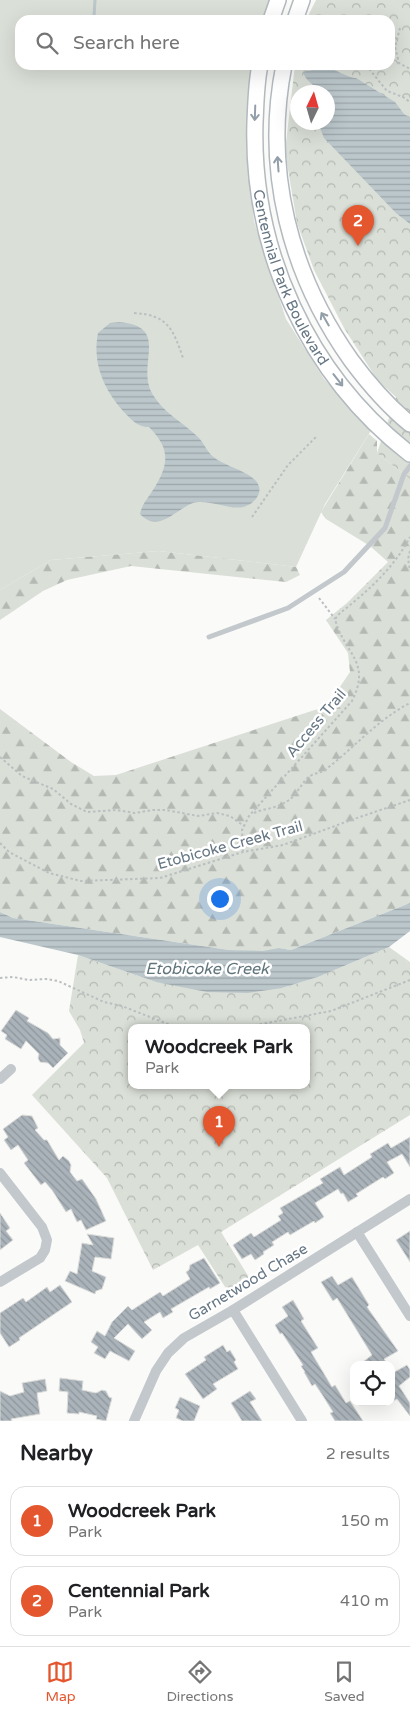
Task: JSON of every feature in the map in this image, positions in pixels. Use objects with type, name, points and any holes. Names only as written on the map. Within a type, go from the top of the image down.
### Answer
[{"type":"street","points":[[273,15],[278,0]]},
{"type":"street","points":[[298,15],[302,0]]},
{"type":"street","name":"Centennial Park Boulevard","points":[[259,70],[256,99],[255,166],[263,218],[276,266],[302,326],[336,379],[361,409],[410,454]]},
{"type":"street","name":"Centennial Park Boulevard","points":[[283,70],[278,106],[278,163],[285,210],[297,257],[306,281],[338,341],[379,394],[410,424]]},
{"type":"street","points":[[0,1078],[11,1069]]},
{"type":"street","points":[[0,1173],[42,1227],[47,1240],[45,1250],[40,1258],[0,1282]]},
{"type":"street","name":"Garnetwood Chase","points":[[134,1421],[156,1371],[168,1353],[184,1338],[233,1310],[410,1199]]},
{"type":"street","points":[[357,1232],[410,1316]]},
{"type":"street","points":[[233,1310],[302,1421]]},
{"type":"lane","points":[[209,638],[288,608],[344,572],[385,528],[404,474],[410,466]]},
{"type":"path","points":[[400,28],[395,47],[398,63],[410,69]]},
{"type":"path","points":[[370,70],[387,91],[410,102]]},
{"type":"path","points":[[134,313],[145,314],[164,321],[174,332],[183,358]]},
{"type":"path","points":[[252,517],[288,465],[316,437]]},
{"type":"path","points":[[335,619],[395,562],[410,537]]},
{"type":"path","points":[[410,551],[408,559],[410,570]]},
{"type":"path","name":"Access Trail","points":[[244,826],[252,814],[352,701],[358,689],[360,680],[359,669],[335,619],[314,592]]},
{"type":"path","points":[[252,814],[280,806],[295,796],[310,776],[322,772],[374,727],[397,710],[410,704]]},
{"type":"path","points":[[0,757],[22,776],[53,788],[71,804],[87,812],[116,810],[135,813],[166,810],[198,816],[217,813],[230,816],[244,826],[242,840],[244,852]]},
{"type":"path","name":"Etobicoke Creek Trail","points":[[1,845],[8,852],[49,873],[81,881],[160,878],[244,852],[283,846],[410,800]]},
{"type":"path","points":[[0,978],[46,979],[58,982],[104,1002],[122,1006],[168,1024]]},
{"type":"path","points":[[262,1024],[332,1011],[410,980]]},
{"type":"green space","points":[[0,0],[273,0],[267,15],[15,15],[15,70],[252,70],[249,99],[248,159],[254,221],[286,319],[324,379],[372,429],[325,504],[296,567],[159,551],[51,560],[0,590]]},
{"type":"green space","points":[[316,0],[410,0],[410,479],[377,453],[396,397],[378,381],[344,328],[314,270],[297,223],[285,151],[290,108],[290,130],[335,130],[335,85],[293,85],[294,70],[395,70],[395,15],[308,15]]},
{"type":"green space","points":[[369,434],[377,441],[377,453],[410,479],[410,903],[291,950],[279,948],[263,952],[229,950],[13,918],[0,912],[0,709],[71,762],[94,776],[116,775],[327,706],[350,672],[348,653],[326,620],[347,603],[388,562],[370,546],[326,519],[321,512]]},
{"type":"green space","points":[[159,551],[296,567],[300,575],[286,582],[131,566],[67,580],[43,591],[0,620],[0,590],[51,560]]},
{"type":"green space","points":[[389,947],[410,962],[410,1115],[221,1232],[250,1279],[229,1293],[198,1245],[153,1270],[107,1178],[32,1095],[84,1043],[80,1030],[69,1011],[78,955],[156,982],[282,988],[318,977]]},
{"type":"water","points":[[334,70],[356,78],[395,102],[404,114],[410,118],[410,224],[396,213],[324,138],[321,130],[335,130],[335,85],[313,85],[303,72]]},
{"type":"water","points":[[119,322],[134,325],[143,330],[147,337],[149,345],[147,375],[150,388],[162,407],[198,437],[212,456],[256,481],[259,486],[259,493],[252,503],[241,507],[234,507],[206,502],[193,503],[161,521],[154,522],[147,520],[140,514],[162,473],[165,457],[164,450],[156,435],[149,427],[138,424],[124,412],[111,395],[101,376],[97,355],[98,333],[110,323]]},
{"type":"water","name":"Etobicoke Creek","points":[[410,903],[410,931],[389,947],[318,977],[282,988],[248,993],[207,992],[156,982],[78,955],[0,937],[0,912],[13,918],[229,950],[263,951],[279,948],[291,950]]},
{"type":"building","points":[[16,1010],[29,1018],[27,1021],[48,1033],[53,1039],[60,1038],[60,1045],[68,1053],[53,1068],[48,1063],[40,1062],[39,1054],[26,1041],[21,1049],[5,1039],[7,1035],[1,1031]]},
{"type":"building","points":[[22,1115],[32,1116],[38,1128],[35,1130],[44,1140],[47,1140],[59,1160],[63,1156],[69,1161],[71,1165],[70,1172],[77,1181],[82,1179],[96,1199],[106,1221],[86,1230],[81,1220],[77,1222],[71,1209],[66,1212],[45,1182],[41,1185],[24,1163],[28,1160],[18,1145],[11,1150],[4,1140],[8,1137],[3,1129]]},
{"type":"building","points":[[410,1137],[410,1167],[402,1154],[387,1162],[394,1173],[385,1179],[383,1177],[356,1194],[358,1196],[348,1202],[343,1193],[341,1194],[338,1189],[315,1203],[324,1217],[290,1235],[288,1232],[272,1242],[274,1245],[255,1260],[251,1254],[242,1259],[233,1245],[251,1233],[254,1237],[281,1220],[278,1216],[283,1213],[280,1208],[323,1183],[320,1179],[340,1167],[344,1175],[372,1157],[370,1154],[388,1143],[391,1148]]},
{"type":"building","points":[[0,1213],[10,1228],[6,1231],[13,1240],[0,1250]]},
{"type":"building","points":[[410,1231],[410,1262],[396,1240]]},
{"type":"building","points":[[87,1234],[114,1238],[111,1259],[95,1257],[92,1271],[106,1277],[102,1289],[96,1291],[95,1294],[65,1281],[70,1271],[77,1274],[82,1243],[93,1245]]},
{"type":"building","points":[[204,1258],[220,1283],[210,1289],[209,1287],[171,1309],[173,1312],[163,1318],[160,1312],[144,1322],[152,1330],[142,1339],[128,1324],[114,1338],[135,1351],[129,1361],[110,1351],[105,1359],[94,1353],[98,1347],[91,1342],[97,1331],[105,1336],[112,1322],[128,1306],[132,1310],[160,1292],[163,1296],[190,1279],[186,1272],[189,1270],[190,1265]]},
{"type":"building","points":[[332,1276],[338,1285],[352,1277],[369,1305],[367,1307],[398,1351],[384,1359],[385,1361],[364,1361],[372,1355],[337,1298],[333,1301],[321,1282]]},
{"type":"building","points":[[60,1285],[72,1302],[19,1338],[20,1340],[9,1347],[0,1333],[0,1313],[23,1298],[26,1302],[47,1287],[50,1292]]},
{"type":"building","points":[[293,1300],[304,1319],[301,1321],[318,1348],[311,1352],[332,1387],[335,1385],[346,1403],[350,1401],[350,1406],[353,1406],[363,1421],[335,1421],[330,1413],[333,1412],[323,1396],[315,1384],[312,1386],[301,1366],[303,1365],[275,1325],[288,1316],[282,1307]]},
{"type":"building","points":[[223,1345],[227,1352],[230,1350],[236,1360],[234,1362],[238,1369],[213,1384],[217,1389],[203,1399],[185,1374],[206,1360],[204,1357]]},
{"type":"building","points":[[407,1365],[410,1370],[410,1377],[399,1386],[410,1403],[410,1416],[397,1399],[395,1400],[395,1372]]},
{"type":"building","points":[[60,1378],[83,1381],[82,1390],[96,1393],[102,1390],[106,1391],[109,1397],[112,1398],[106,1421],[96,1419],[97,1416],[79,1412],[79,1414],[67,1413],[68,1392],[59,1391]]},
{"type":"building","points":[[45,1379],[47,1391],[37,1393],[40,1414],[11,1419],[12,1421],[0,1421],[0,1391],[10,1396],[24,1392],[22,1383]]},
{"type":"building","points":[[250,1391],[256,1399],[250,1402],[262,1421],[242,1421],[231,1403]]},
{"type":"building","points":[[180,1397],[200,1406],[194,1421],[183,1421],[176,1418],[179,1410],[175,1408]]},
{"type":"waterway","points":[[94,15],[95,0]]},
{"type":"place","name":"Centennial Park","points":[[358,246]]},
{"type":"place","name":"Woodcreek Park","points":[[219,1147]]}]
